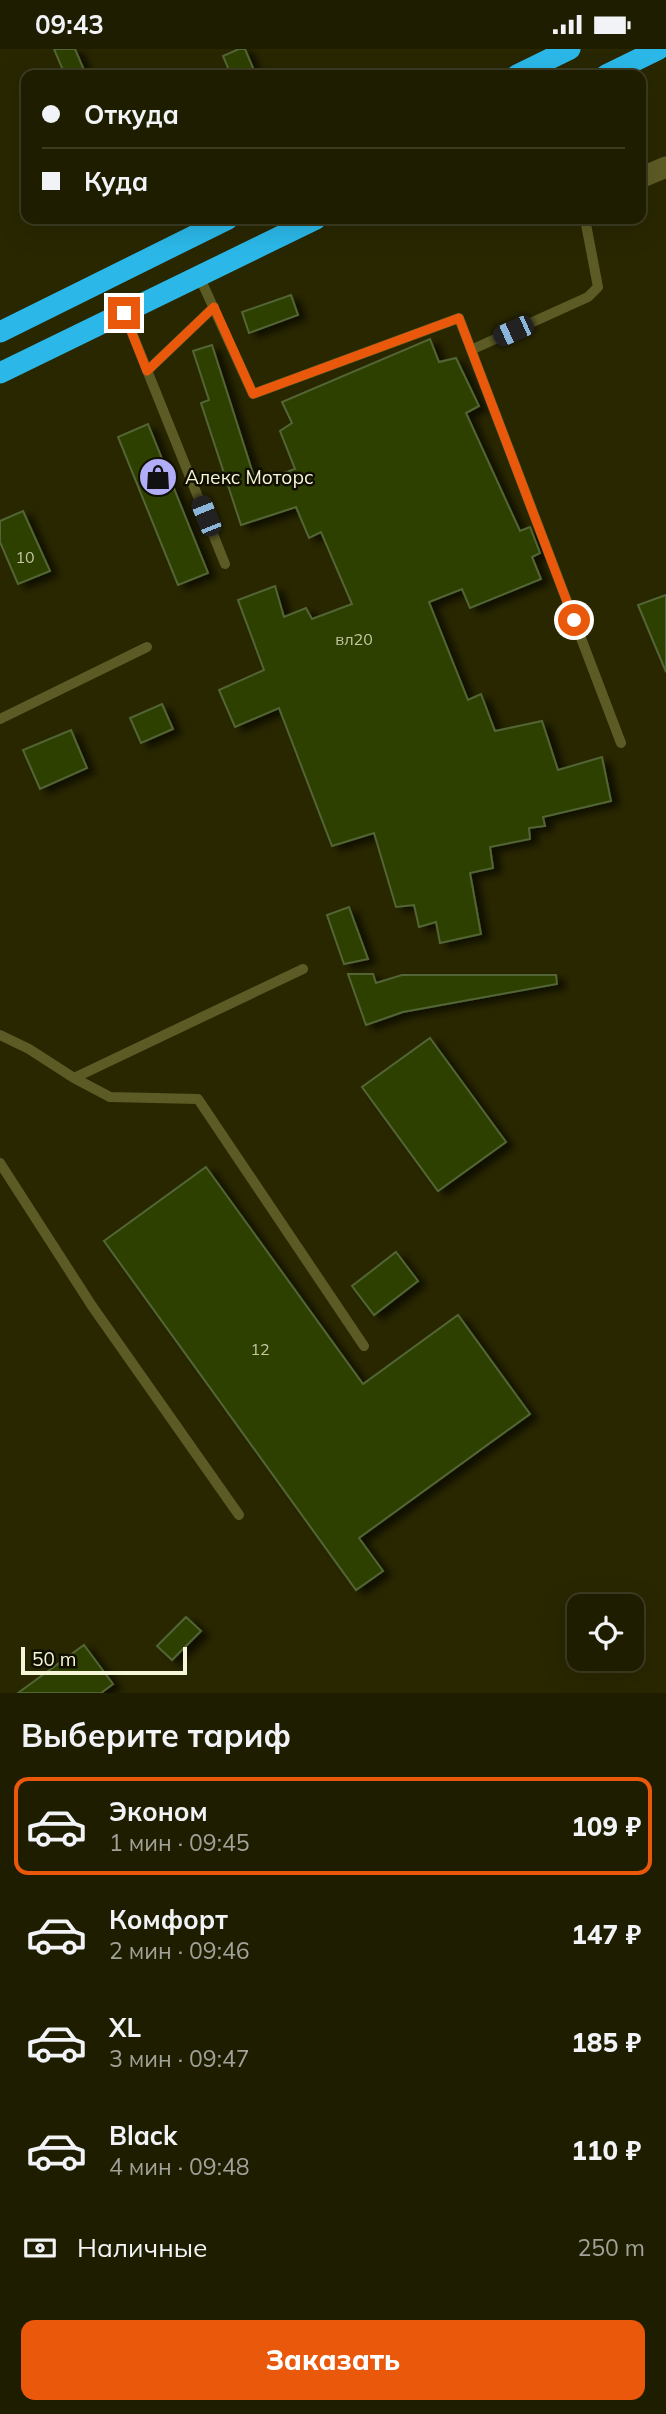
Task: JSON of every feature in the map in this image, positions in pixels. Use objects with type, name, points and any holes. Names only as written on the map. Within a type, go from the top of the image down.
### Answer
[{"type":"highway","points":[[527,70],[570,49]]},
{"type":"highway","points":[[616,70],[659,49]]},
{"type":"highway","points":[[0,331],[218,224]]},
{"type":"highway","points":[[0,373],[306,224]]},
{"type":"street","points":[[646,175],[666,167]]},
{"type":"lane","points":[[471,350],[588,297],[598,287],[586,224]]},
{"type":"lane","points":[[199,276],[253,394],[459,318],[621,743]]},
{"type":"lane","points":[[147,371],[214,307]]},
{"type":"lane","points":[[124,313],[225,564]]},
{"type":"lane","points":[[0,719],[147,647]]},
{"type":"lane","points":[[74,1078],[303,969]]},
{"type":"lane","points":[[0,1035],[110,1097],[198,1099],[364,1346]]},
{"type":"lane","points":[[0,1163],[92,1306],[239,1515]]},
{"type":"building","points":[[54,49],[75,49],[84,70],[63,70]]},
{"type":"building","points":[[245,49],[254,70],[229,70],[223,56]]},
{"type":"building","points":[[291,295],[298,315],[249,333],[242,312]]},
{"type":"building","points":[[430,339],[439,362],[456,358],[479,406],[466,413],[520,531],[530,527],[540,553],[532,557],[541,579],[470,608],[462,589],[429,602],[468,700],[481,694],[495,731],[542,721],[558,770],[602,757],[611,801],[543,817],[545,826],[529,828],[530,839],[490,847],[493,868],[470,873],[481,934],[440,943],[436,922],[419,927],[414,905],[396,907],[374,833],[332,846],[279,708],[235,727],[219,690],[264,670],[238,600],[275,586],[284,617],[306,608],[312,619],[352,604],[321,532],[309,538],[296,507],[241,525],[201,403],[209,400],[193,351],[212,345],[256,483],[295,469],[280,431],[292,423],[282,402]]},
{"type":"building","points":[[148,424],[208,573],[178,585],[118,437]]},
{"type":"building","points":[[23,511],[50,571],[18,584],[0,542],[0,521]]},
{"type":"building","points":[[666,595],[666,672],[638,605]]},
{"type":"building","points":[[162,704],[173,729],[141,743],[130,718]]},
{"type":"building","points":[[71,730],[87,768],[40,789],[23,750]]},
{"type":"building","points":[[349,907],[368,959],[344,964],[327,915]]},
{"type":"building","points":[[348,974],[373,974],[376,983],[402,975],[556,975],[557,984],[403,1012],[366,1025]]},
{"type":"building","points":[[430,1038],[506,1142],[438,1191],[362,1087]]},
{"type":"building","points":[[206,1167],[363,1384],[458,1315],[530,1414],[359,1538],[383,1571],[356,1590],[104,1241]]},
{"type":"building","points":[[396,1252],[418,1281],[374,1315],[352,1286]]},
{"type":"building","points":[[186,1617],[201,1631],[172,1660],[157,1646]]},
{"type":"building","points":[[84,1645],[113,1684],[101,1693],[18,1693]]},
{"type":"place","name":"Алекс Моторс","points":[[158,477]]},
{"type":"route","points":[[124,313],[147,371],[214,307],[253,394],[459,318],[574,620]]}]
